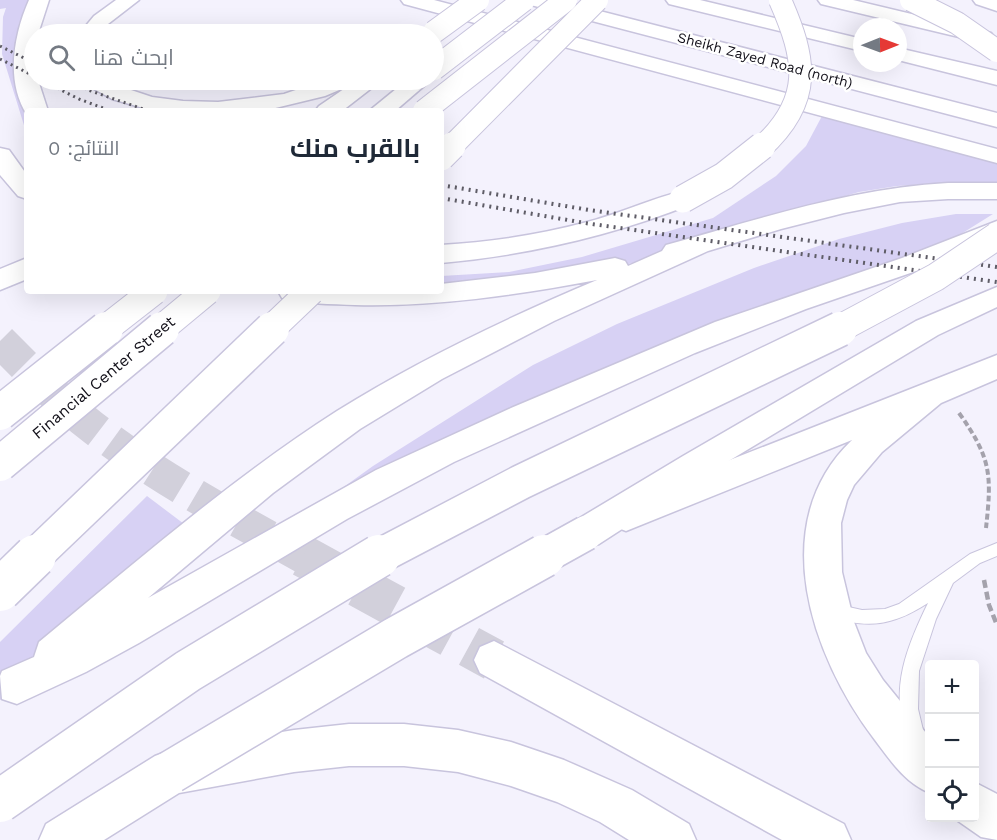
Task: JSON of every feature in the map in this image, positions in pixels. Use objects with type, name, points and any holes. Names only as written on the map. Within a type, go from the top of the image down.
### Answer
[{"type":"main road","points":[[29,24],[39,0]]},
{"type":"main road","points":[[97,24],[129,0]]},
{"type":"main road","points":[[411,0],[997,156]]},
{"type":"main road","points":[[444,25],[478,0]]},
{"type":"main road","points":[[444,61],[524,0]]},
{"type":"main road","name":"Sheikh Zayed Road (north)","points":[[534,0],[997,120]]},
{"type":"main road","points":[[428,108],[566,0]]},
{"type":"main road","points":[[444,154],[597,0]]},
{"type":"main road","points":[[676,0],[853,43]]},
{"type":"main road","points":[[444,254],[513,246],[581,233],[618,223],[682,199],[717,181],[752,156],[775,132],[791,108],[801,76],[801,61],[793,31],[780,0]]},
{"type":"main road","points":[[828,0],[997,41]]},
{"type":"main road","points":[[911,0],[957,23],[997,51]]},
{"type":"main road","points":[[983,0],[997,5]]},
{"type":"main road","points":[[907,56],[997,78]]},
{"type":"main road","points":[[29,90],[35,108]]},
{"type":"main road","points":[[113,90],[148,102],[186,108]]},
{"type":"main road","points":[[225,108],[268,104],[315,90]]},
{"type":"main road","points":[[331,108],[357,90]]},
{"type":"main road","points":[[385,108],[407,90]]},
{"type":"main road","points":[[0,155],[7,168],[24,188]]},
{"type":"main road","points":[[444,292],[493,289],[610,268],[870,199],[938,192],[997,191]]},
{"type":"main road","points":[[9,691],[140,624],[387,481],[639,363],[765,314],[944,252],[997,229]]},
{"type":"main road","points":[[0,801],[188,673],[349,575],[519,483],[706,396],[909,293],[958,264],[997,236]]},
{"type":"main road","points":[[9,691],[238,500],[336,429],[394,392],[501,333],[697,246]]},
{"type":"main road","points":[[0,281],[24,269]]},
{"type":"main road","name":"Financial Center Street","points":[[0,413],[150,294]]},
{"type":"main road","name":"Financial Center Street","points":[[0,464],[203,294]]},
{"type":"main road","points":[[0,590],[308,294]]},
{"type":"main road","points":[[360,294],[400,294]]},
{"type":"main road","points":[[62,840],[396,638],[586,532],[927,328],[997,296]]},
{"type":"main road","points":[[586,532],[936,393],[997,366]]},
{"type":"main road","points":[[928,768],[886,722],[851,665],[831,609],[824,579],[821,551],[823,524],[829,500],[852,460],[869,444],[936,393]]},
{"type":"main road","points":[[494,660],[828,840]]},
{"type":"main road","points":[[171,772],[294,751],[349,745],[404,746],[458,751],[511,764],[564,782],[616,806],[671,839]]},
{"type":"main road","points":[[979,808],[997,822]]},
{"type":"lane","points":[[831,609],[867,619],[884,618],[899,613],[945,582],[958,568],[990,551]]},
{"type":"lane","points":[[929,768],[918,745],[909,715],[907,687],[910,662],[945,582]]},
{"type":"path","points":[[936,393],[980,443],[990,469],[990,551],[984,587],[997,626]]},
{"type":"shaded area","points":[[0,0],[45,0],[37,24],[24,24],[24,90],[28,90],[28,108],[24,108],[24,125],[2,54],[3,17],[6,8],[0,9]]},
{"type":"shaded area","points":[[822,116],[997,163],[997,183],[942,183],[897,186],[859,192],[783,214],[659,256],[598,272],[444,291],[444,276],[509,272],[582,257],[713,218],[776,176],[806,146]]},
{"type":"shaded area","points":[[956,214],[993,214],[945,244],[327,499],[373,466],[533,365],[617,324],[754,268],[839,239],[902,223]]},
{"type":"shaded area","points":[[147,496],[200,536],[0,700],[0,642]]},
{"type":"tunnel","points":[[0,341],[67,406],[116,445],[196,496],[306,558]]},
{"type":"tunnel","points":[[303,556],[494,660]]},
{"type":"railway","points":[[0,46],[24,58]]},
{"type":"railway","points":[[0,59],[24,71]]},
{"type":"railway","points":[[61,90],[103,108]]},
{"type":"railway","points":[[88,90],[140,108]]},
{"type":"railway","points":[[444,186],[589,210],[997,267]]},
{"type":"railway","points":[[444,199],[585,223],[997,282]]}]
